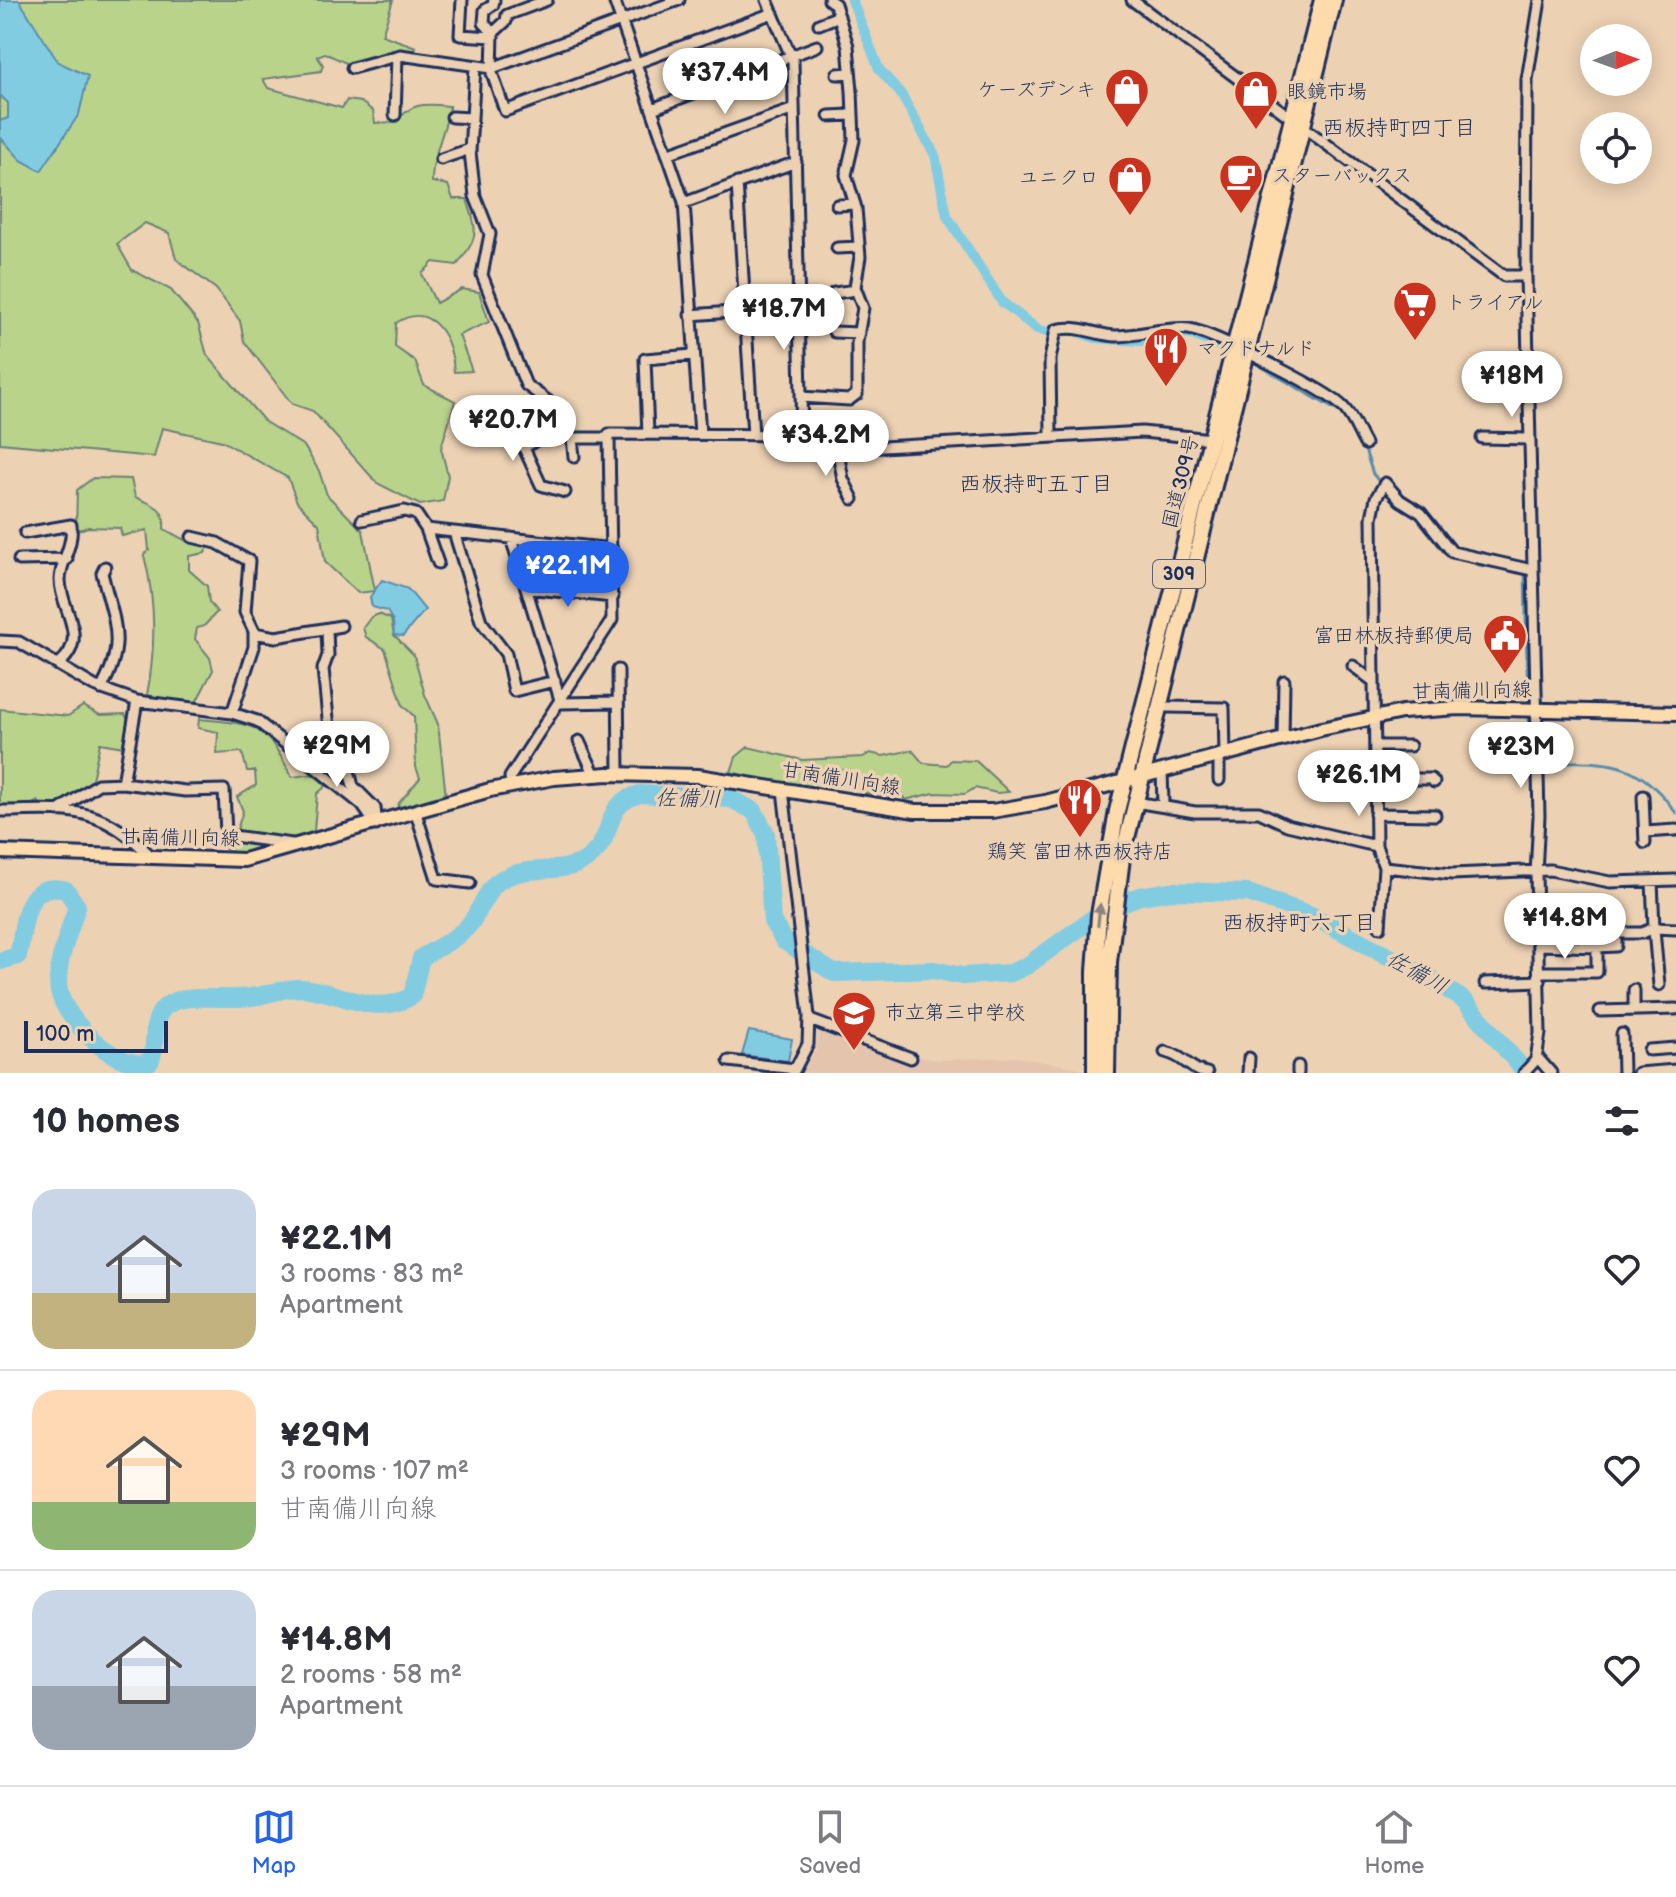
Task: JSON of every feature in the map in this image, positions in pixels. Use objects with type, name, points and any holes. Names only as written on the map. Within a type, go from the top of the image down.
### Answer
[{"type":"highway","name":"国道309号","points":[[1298,121],[1322,0]]},
{"type":"highway","name":"国道309号","points":[[1107,1073],[1115,858],[1135,802],[1241,347],[1298,121],[1334,0]]},
{"type":"highway","name":"国道309号","points":[[1095,1073],[1095,971],[1125,781],[1212,439],[1241,347]]},
{"type":"main road","name":"甘南備川向線","points":[[0,852],[244,860],[511,785],[619,774],[698,776],[891,809],[954,813],[1029,806],[1283,739],[1376,717],[1438,708],[1676,713]]},
{"type":"street","points":[[462,0],[460,35],[493,35]]},
{"type":"street","points":[[547,0],[507,15],[493,35],[492,68],[505,111],[773,13]]},
{"type":"street","points":[[614,0],[684,203],[700,434]]},
{"type":"street","points":[[352,68],[397,56],[492,68],[679,0]]},
{"type":"street","points":[[767,0],[793,57],[802,435]]},
{"type":"street","points":[[801,397],[849,400],[857,394],[863,308],[856,290],[859,247],[855,204],[846,181],[854,140],[848,46],[835,4],[829,0]]},
{"type":"street","points":[[1132,0],[1504,276],[1526,276]]},
{"type":"street","points":[[1524,1073],[1536,1058],[1540,976],[1526,276],[1527,80],[1540,0]]},
{"type":"street","points":[[493,35],[484,23],[485,10],[494,2],[507,15]]},
{"type":"street","points":[[819,24],[839,16]]},
{"type":"street","points":[[652,109],[817,46]]},
{"type":"street","points":[[395,115],[397,56]]},
{"type":"street","points":[[475,67],[470,149],[475,196],[490,234],[482,275],[526,385],[554,407],[572,438],[574,457]]},
{"type":"street","points":[[837,74],[849,73]]},
{"type":"street","points":[[667,154],[794,109]]},
{"type":"street","points":[[829,116],[851,115]]},
{"type":"street","points":[[452,117],[472,118]]},
{"type":"street","points":[[441,159],[470,149]]},
{"type":"street","points":[[684,203],[796,162]]},
{"type":"street","points":[[737,183],[753,435]]},
{"type":"street","points":[[837,205],[855,204]]},
{"type":"street","points":[[837,248],[859,247]]},
{"type":"street","points":[[834,293],[856,290]]},
{"type":"street","points":[[690,315],[799,307]]},
{"type":"street","points":[[1051,435],[1050,359],[1056,330],[1073,327],[1101,335],[1134,336],[1187,329],[1241,347],[1335,399],[1350,415],[1365,444]]},
{"type":"street","points":[[834,332],[859,333]]},
{"type":"street","points":[[648,434],[645,359],[693,355]]},
{"type":"street","points":[[565,492],[541,485],[524,448],[555,427],[572,438],[609,438]]},
{"type":"street","points":[[511,785],[510,777],[612,620],[609,434],[802,435],[865,448],[1142,432],[1212,439]]},
{"type":"street","points":[[1482,438],[1529,439]]},
{"type":"street","points":[[836,442],[843,479],[853,499]]},
{"type":"street","points":[[1380,927],[1384,867],[1376,846],[1374,792],[1376,717],[1372,518],[1376,498],[1385,483],[1400,500],[1421,513],[1452,552],[1532,570]]},
{"type":"street","points":[[362,520],[404,511],[416,514],[426,529],[438,563]]},
{"type":"street","points":[[25,533],[71,525],[67,559],[60,579],[71,612],[73,641],[60,663]]},
{"type":"street","points":[[426,529],[612,549]]},
{"type":"street","points":[[454,532],[481,621],[506,654],[514,691],[555,681]]},
{"type":"street","points":[[192,537],[217,543],[249,561],[245,612],[254,633],[254,647],[232,713]]},
{"type":"street","points":[[511,538],[561,703],[618,702]]},
{"type":"street","points":[[19,560],[67,559]]},
{"type":"street","points":[[101,689],[109,674],[117,625],[102,573],[105,567]]},
{"type":"street","points":[[526,588],[613,597]]},
{"type":"street","points":[[254,633],[276,637],[341,626]]},
{"type":"street","points":[[305,759],[329,728],[323,669],[328,655],[327,630]]},
{"type":"street","points":[[0,641],[19,642],[101,689],[137,701],[232,713],[263,724],[375,821],[378,815],[375,808],[353,786],[344,752]]},
{"type":"street","points":[[1353,666],[1373,681]]},
{"type":"street","points":[[618,670],[619,774]]},
{"type":"street","points":[[1283,739],[1284,681]]},
{"type":"street","points":[[123,783],[137,701]]},
{"type":"street","points":[[1167,707],[1224,708],[1219,780]]},
{"type":"street","points":[[579,741],[595,775]]},
{"type":"street","points":[[1375,746],[1410,746]]},
{"type":"street","points":[[1162,770],[1163,805]]},
{"type":"street","points":[[1374,779],[1431,779],[1434,782]]},
{"type":"street","points":[[58,811],[98,784],[123,783],[185,791],[224,790],[226,835],[304,845]]},
{"type":"street","points":[[729,1061],[794,1071],[808,1044],[810,1020],[783,790]]},
{"type":"street","points":[[1343,791],[1374,792]]},
{"type":"street","points":[[1643,796],[1645,837],[1676,830]]},
{"type":"street","points":[[1135,802],[1195,812],[1259,812],[1287,825],[1376,846]]},
{"type":"street","points":[[0,811],[90,813],[126,832],[154,859]]},
{"type":"street","points":[[416,813],[437,879],[470,883]]},
{"type":"street","points":[[1375,814],[1435,815]]},
{"type":"street","points":[[1384,867],[1452,874],[1569,871],[1610,882],[1676,880]]},
{"type":"street","points":[[1652,881],[1659,985]]},
{"type":"street","points":[[1540,945],[1616,946],[1616,933],[1676,929]]},
{"type":"street","points":[[1485,983],[1597,972],[1597,947]]},
{"type":"street","points":[[1634,990],[1634,1010]]},
{"type":"street","points":[[1600,1011],[1676,1009]]},
{"type":"street","points":[[810,1020],[911,1058]]},
{"type":"street","points":[[1622,1034],[1623,1073]]},
{"type":"street","points":[[1649,1050],[1676,1048]]},
{"type":"street","points":[[1165,1052],[1180,1055],[1198,1072],[1207,1073]]},
{"type":"street","points":[[1248,1073],[1249,1058]]},
{"type":"street","points":[[1536,1058],[1551,1073]]},
{"type":"street","points":[[1638,1073],[1676,1070]]},
{"type":"shaded area","name":"市立第三中学校","points":[[819,1030],[902,1055],[939,1060],[1016,1057],[1080,1068],[1081,1073],[801,1073],[816,1050]]},
{"type":"green space","points":[[0,0],[393,0],[382,35],[416,47],[414,54],[398,51],[348,64],[325,53],[317,56],[323,65],[321,71],[263,79],[268,88],[342,108],[347,100],[361,102],[373,111],[375,123],[397,122],[408,110],[420,105],[450,106],[434,162],[432,182],[448,185],[453,199],[467,199],[473,220],[473,240],[457,265],[433,262],[422,274],[436,303],[462,289],[479,292],[489,322],[459,335],[472,371],[454,372],[445,337],[430,320],[421,316],[396,323],[395,347],[415,361],[424,385],[455,401],[441,448],[448,476],[443,501],[420,505],[377,483],[313,411],[292,404],[244,341],[240,321],[216,289],[176,259],[169,233],[145,223],[117,244],[132,270],[171,290],[198,323],[207,355],[265,422],[304,446],[319,471],[327,495],[363,531],[375,591],[358,593],[325,562],[319,524],[297,502],[288,478],[222,441],[162,428],[154,457],[0,443]]},
{"type":"green space","points":[[93,478],[131,479],[135,497],[160,511],[164,529],[188,542],[209,544],[205,553],[189,556],[189,570],[207,586],[209,602],[217,612],[204,626],[197,628],[195,639],[210,658],[213,670],[194,706],[147,695],[153,625],[151,590],[144,555],[149,550],[147,530],[122,536],[120,528],[88,527],[76,531],[77,490]]},
{"type":"green space","points":[[379,614],[391,619],[394,635],[414,655],[425,695],[438,724],[446,797],[396,811],[420,778],[416,767],[414,716],[403,706],[385,649],[366,637],[363,628],[371,617]]},
{"type":"green space","points":[[83,706],[100,715],[125,714],[130,724],[124,747],[100,743],[91,784],[56,810],[44,808],[38,801],[25,808],[0,809],[0,709],[68,716]]},
{"type":"green space","points":[[199,719],[247,725],[266,736],[292,777],[315,774],[326,786],[317,794],[314,831],[253,853],[241,854],[222,845],[234,839],[243,811],[237,797],[256,785],[255,771],[247,771],[242,752],[217,754],[218,732],[198,728]]},
{"type":"green space","points":[[748,747],[802,760],[863,757],[870,753],[883,756],[912,750],[923,763],[947,765],[951,760],[976,761],[1009,792],[975,788],[965,794],[934,793],[905,800],[898,788],[884,795],[865,793],[849,770],[816,771],[814,787],[802,790],[731,772],[736,757]]},
{"type":"water","points":[[0,0],[19,0],[58,62],[88,76],[79,114],[41,171],[21,160],[0,137],[0,121],[8,118],[8,103],[0,95]]},
{"type":"water","points":[[382,580],[408,589],[425,610],[403,636],[394,635],[393,621],[387,611],[372,607],[370,597]]},
{"type":"water","points":[[749,1031],[792,1039],[788,1061],[742,1055]]},
{"type":"waterway","points":[[852,0],[879,69],[901,94],[935,155],[947,216],[1002,302],[1037,329],[1050,333]]},
{"type":"waterway","points":[[1078,332],[1095,338],[1142,341],[1187,333],[1221,347]]},
{"type":"waterway","points":[[1255,363],[1341,413],[1365,450],[1373,474],[1382,485]]},
{"type":"waterway","points":[[1425,525],[1445,550]]},
{"type":"waterway","points":[[1463,558],[1479,565],[1518,571]]},
{"type":"waterway","points":[[1525,572],[1528,705]]},
{"type":"waterway","points":[[1529,712],[1529,762],[1542,765],[1601,763],[1629,770],[1653,786],[1676,813]]},
{"type":"waterway","name":"佐備川","points":[[0,961],[18,956],[25,919],[33,898],[41,891],[52,888],[66,890],[77,906],[59,970],[59,991],[63,1003],[82,1030],[109,1052],[124,1060],[150,1062],[158,1016],[167,1005],[178,1000],[251,997],[300,988],[370,1004],[384,1005],[412,996],[421,958],[453,939],[469,925],[497,883],[526,871],[562,868],[583,861],[600,846],[614,812],[628,799],[640,794],[731,799],[754,811],[766,834],[772,921],[784,941],[834,973],[934,970],[962,976],[1011,973],[1028,965],[1106,909],[1140,896],[1171,891],[1248,893],[1311,915],[1433,980],[1465,1001],[1526,1073]]},
{"type":"place","name":"ケーズデンキ","points":[[1127,129]]},
{"type":"place","name":"眼鏡市場","points":[[1256,131]]},
{"type":"place","name":"スターバックス","points":[[1241,215]]},
{"type":"place","name":"ユニクロ","points":[[1130,217]]},
{"type":"place","name":"トライアル","points":[[1415,342]]},
{"type":"place","name":"マクドナルド","points":[[1166,388]]},
{"type":"place","name":"富田林板持郵便局","points":[[1505,675]]},
{"type":"place","name":"鶏笑 富田林西板持店","points":[[1080,839]]},
{"type":"place","name":"市立第三中学校","points":[[854,1052]]},
{"type":"district","name":"西板持町四丁目","points":[[1399,128]]},
{"type":"district","name":"西板持町五丁目","points":[[1036,484]]},
{"type":"district","name":"西板持町六丁目","points":[[1299,923]]}]
